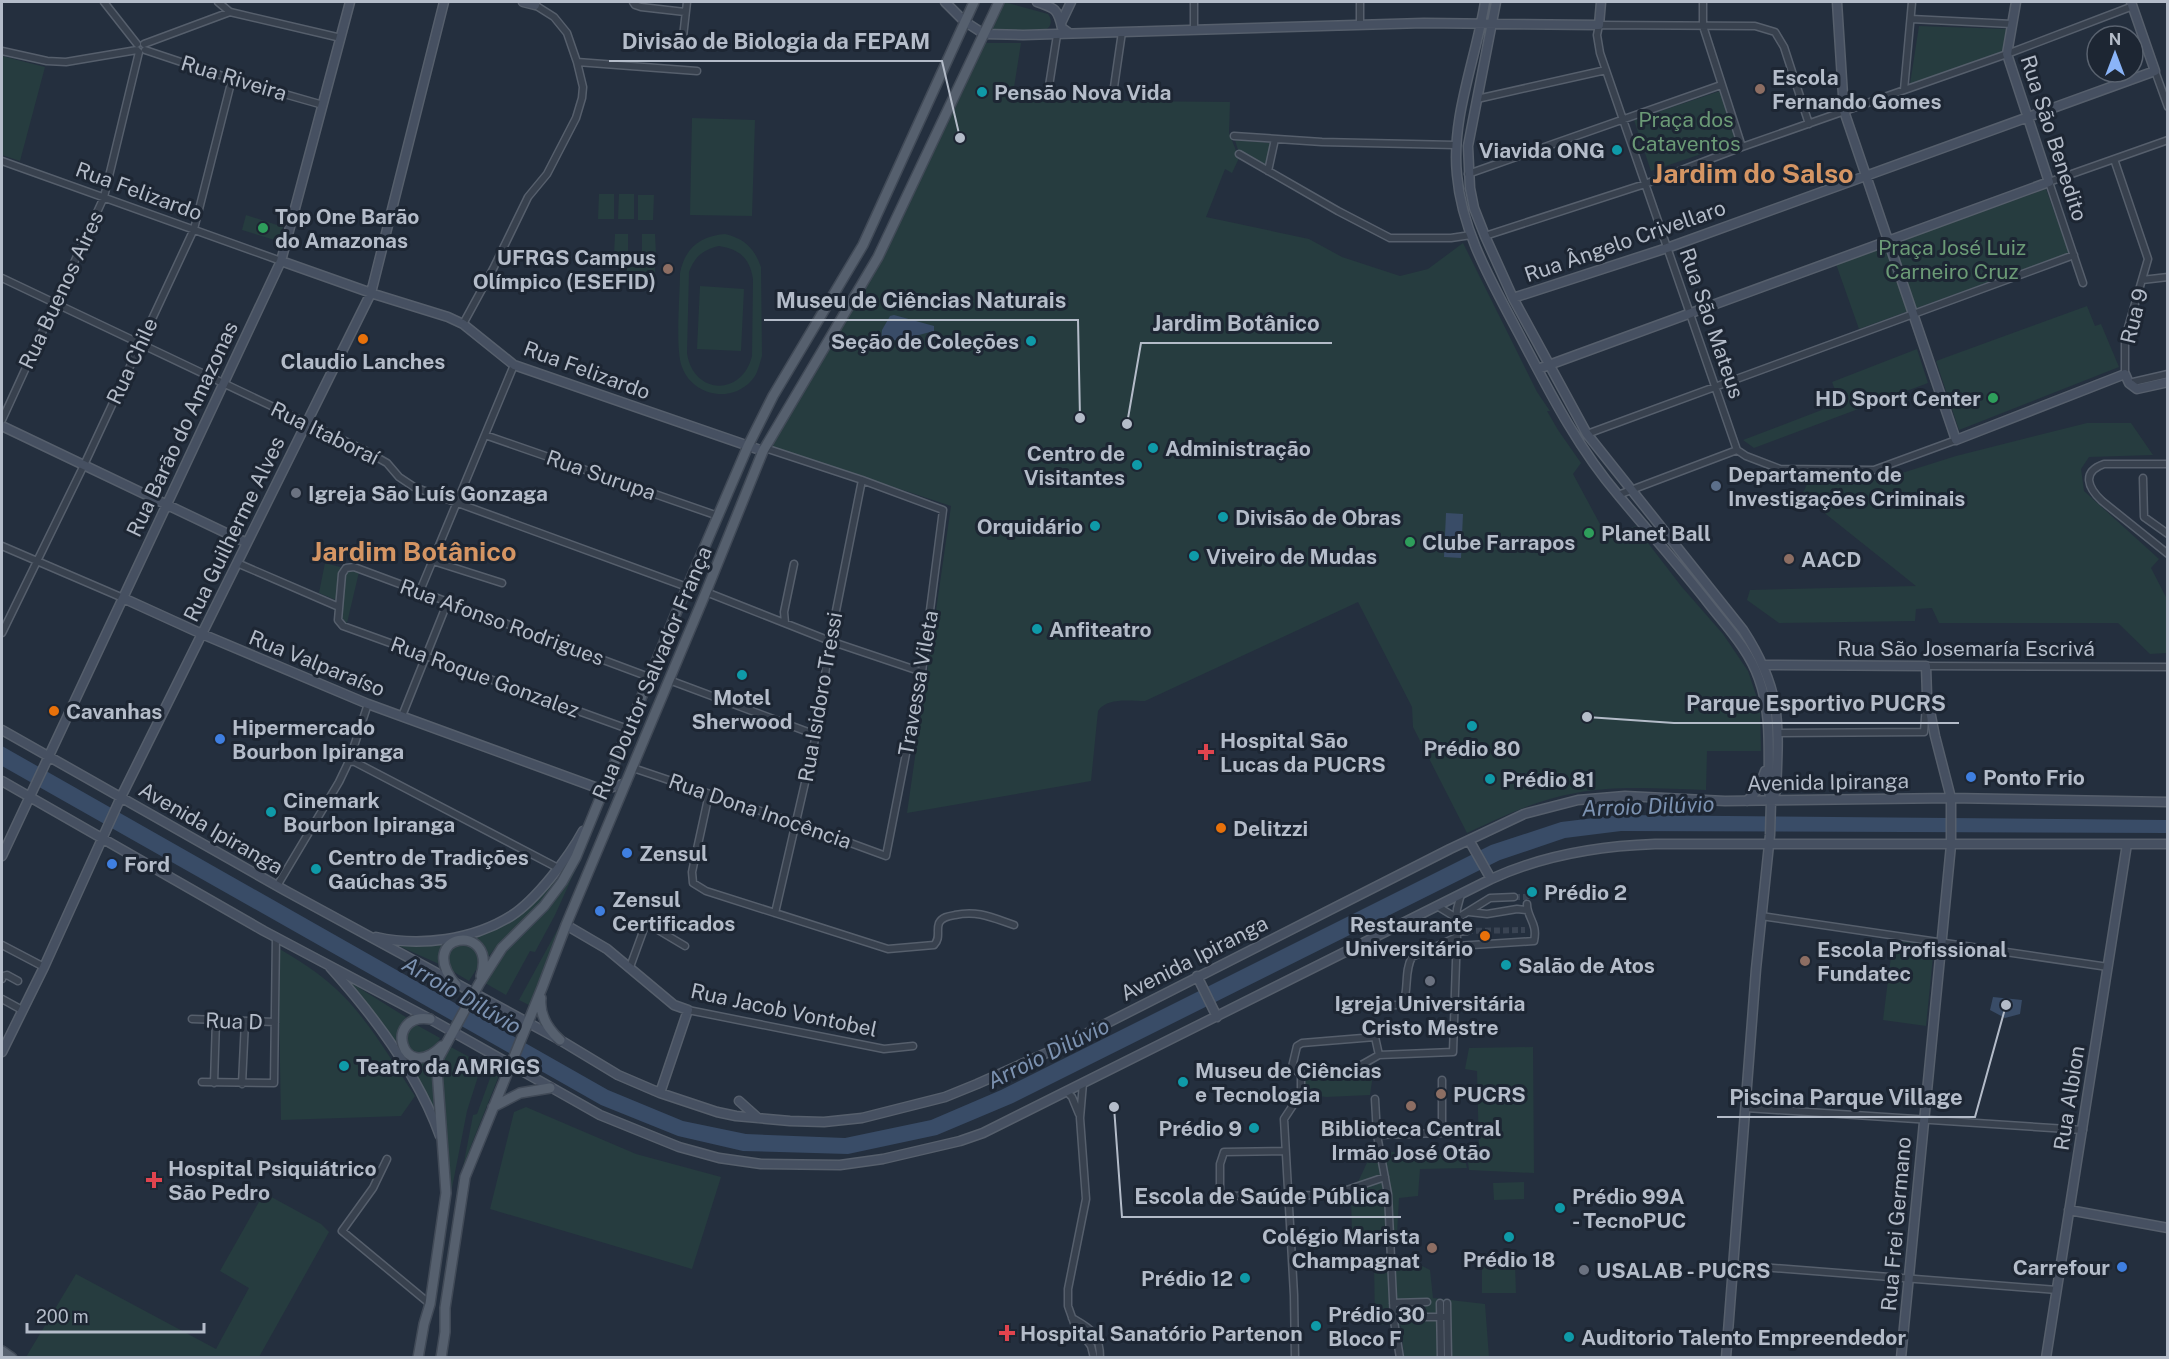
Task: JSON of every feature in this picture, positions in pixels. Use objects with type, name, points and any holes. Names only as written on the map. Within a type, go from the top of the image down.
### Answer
[{"type":"main road","name":"Rua Barão do Amazonas","points":[[2,856],[281,261],[350,2]]},
{"type":"main road","name":"Rua Guilherme Alves","points":[[2,1052],[44,967],[121,797],[371,293],[444,2]]},
{"type":"main road","points":[[523,2],[535,3]]},
{"type":"main road","points":[[945,2],[964,21],[984,34],[1054,35],[1481,23],[1599,25]]},
{"type":"main road","name":"Rua Doutor Salvador França","points":[[420,1358],[446,1193],[437,1070],[439,1057],[473,994],[502,948],[544,906],[562,882],[576,857],[649,677],[748,446],[773,396],[863,245],[974,2]]},
{"type":"main road","name":"Rua Doutor Salvador França","points":[[441,1358],[445,1332],[445,1308],[465,1177],[566,925],[764,450],[878,257],[999,2]]},
{"type":"main road","points":[[1037,2],[1053,7],[1063,31],[1069,33]]},
{"type":"main road","points":[[1054,35],[1071,2]]},
{"type":"main road","points":[[1485,2],[1455,145],[1459,193],[1471,235],[1483,263],[1576,440],[1618,495],[1759,665],[1767,713],[1770,835],[1761,916],[1726,1358]]},
{"type":"main road","points":[[1496,2],[1468,146],[1468,174],[1474,208],[1513,298],[1587,434],[1743,630],[1773,694],[1777,713],[1776,791],[1771,805]]},
{"type":"main road","name":"Rua São Mateus","points":[[1599,25],[1601,2]]},
{"type":"main road","points":[[1837,2],[1844,111],[1956,440],[2127,378],[2138,389],[2168,382]]},
{"type":"main road","name":"Rua São Benedito","points":[[2016,2],[2007,54],[2049,182]]},
{"type":"main road","points":[[2132,4],[2155,71]]},
{"type":"main road","name":"Rua Ângelo Crivellaro","points":[[1513,298],[1667,248],[2155,71]]},
{"type":"main road","points":[[1468,81],[1480,83]]},
{"type":"main road","points":[[1538,369],[2049,182]]},
{"type":"main road","name":"Rua Felizardo","points":[[281,261],[371,293],[437,313],[463,324],[514,365],[764,450]]},
{"type":"main road","points":[[2,426],[247,543]]},
{"type":"main road","points":[[1651,533],[1661,526]]},
{"type":"main road","name":"Rua Valparaíso","points":[[123,598],[368,704],[603,790]]},
{"type":"main road","name":"Rua São Josemaría Escrivá","points":[[1759,665],[1926,666]]},
{"type":"main road","name":"Rua Frei Germano","points":[[1901,1358],[1951,841],[1951,798],[1927,696],[1926,666]]},
{"type":"main road","name":"Avenida Ipiranga","points":[[2,730],[46,761],[121,797],[456,986],[560,1040],[618,1075],[660,1093],[717,1112],[758,1118],[824,1122],[862,1118],[945,1097],[1060,1047],[1197,976],[1524,814],[1578,800],[1625,796],[1747,801],[1771,805],[1951,798],[2168,802]]},
{"type":"main road","points":[[1747,801],[1759,788],[1768,761]]},
{"type":"main road","points":[[2,781],[30,793],[276,937],[512,1061],[550,1088],[600,1115],[679,1148],[719,1158],[761,1164],[840,1165],[883,1159],[960,1141],[983,1133],[1215,1013],[1461,894],[1489,876],[1553,856],[1616,845],[1769,845],[1951,841],[2168,844]]},
{"type":"main road","points":[[603,790],[626,783]]},
{"type":"main road","name":"Rua Doutor Salvador França","points":[[364,933],[388,939],[421,942],[450,938],[484,929],[512,915],[529,901],[558,868],[580,838],[595,810]]},
{"type":"main road","points":[[1469,840],[1489,876]]},
{"type":"main road","name":"Rua Albion","points":[[2046,1358],[2127,844]]},
{"type":"main road","name":"Rua Jacob Vontobel","points":[[566,925],[607,949],[674,1005],[688,1010]]},
{"type":"main road","points":[[456,986],[448,975],[443,958],[448,946],[465,939],[476,944],[483,955],[484,967],[479,984]]},
{"type":"main road","points":[[326,962],[368,1013],[418,1085],[431,1111],[443,1144]]},
{"type":"main road","points":[[1197,976],[1215,1013]]},
{"type":"main road","points":[[542,988],[540,1002],[543,1017],[549,1030],[560,1040]]},
{"type":"main road","points":[[660,1093],[688,1010]]},
{"type":"main road","points":[[430,1019],[416,1019],[405,1027],[401,1039],[405,1051],[415,1058],[428,1058],[446,1042]]},
{"type":"main road","points":[[493,1107],[520,1093],[550,1088]]},
{"type":"main road","points":[[740,1101],[758,1118]]},
{"type":"main road","points":[[717,1112],[726,1107]]},
{"type":"main road","points":[[2069,1210],[2168,1228]]},
{"type":"main road","points":[[420,1358],[430,1304]]},
{"type":"main road","points":[[436,1358],[445,1308]]},
{"type":"main road","points":[[2,1351],[12,1358]]},
{"type":"street","points":[[105,2],[140,48]]},
{"type":"street","points":[[218,2],[230,12],[341,38]]},
{"type":"street","points":[[633,2],[641,7],[686,12]]},
{"type":"street","points":[[683,37],[687,2]]},
{"type":"street","points":[[1194,2],[1194,30]]},
{"type":"street","points":[[1360,2],[1360,25]]},
{"type":"street","points":[[1703,2],[1703,26],[1742,147]]},
{"type":"street","points":[[1904,90],[1912,2]]},
{"type":"street","points":[[463,324],[493,269],[515,220],[528,197],[547,174],[576,118],[582,98],[583,87],[567,33],[554,17],[535,3]]},
{"type":"street","points":[[1485,236],[1645,184],[1742,147],[2007,54],[2132,4]]},
{"type":"street","points":[[2,51],[47,61],[66,62],[140,48],[230,12]]},
{"type":"street","points":[[1911,19],[2012,24]]},
{"type":"street","points":[[1599,25],[1755,26],[1775,32],[1784,47],[1809,124]]},
{"type":"street","name":"Rua São Mateus","points":[[1599,25],[1597,35],[1600,52],[1737,450]]},
{"type":"street","points":[[1113,93],[1122,32]]},
{"type":"street","points":[[1049,86],[1054,35]]},
{"type":"street","name":"Rua Riveira","points":[[140,48],[232,79],[323,105]]},
{"type":"street","name":"Rua Buenos Aires","points":[[2,420],[104,197],[140,48]]},
{"type":"street","points":[[577,62],[697,71]]},
{"type":"street","points":[[1477,99],[1606,70]]},
{"type":"street","points":[[2155,71],[2167,107]]},
{"type":"street","name":"Rua Chile","points":[[2,633],[84,465],[194,229],[232,79]]},
{"type":"street","points":[[1468,174],[1721,85]]},
{"type":"street","points":[[1234,136],[1455,145]]},
{"type":"street","points":[[1268,171],[1275,139]]},
{"type":"street","points":[[2049,182],[2168,140]]},
{"type":"street","points":[[1239,154],[1390,238],[1451,238],[1471,235]]},
{"type":"street","name":"Rua 9","points":[[2115,159],[2148,259],[2125,338],[2127,378]]},
{"type":"street","name":"Rua Felizardo","points":[[2,161],[281,261]]},
{"type":"street","name":"Rua São Benedito","points":[[2049,182],[2083,283]]},
{"type":"street","points":[[1587,434],[2074,255]]},
{"type":"street","points":[[2142,280],[2168,277]]},
{"type":"street","name":"Rua Itaboraí","points":[[2,278],[364,450],[387,463],[399,477],[414,487],[687,587]]},
{"type":"street","points":[[420,591],[514,365]]},
{"type":"street","points":[[2127,378],[2168,374]]},
{"type":"street","name":"Rua Surupa","points":[[485,435],[718,516]]},
{"type":"street","points":[[1618,495],[1737,450],[1746,456],[1780,469],[1874,470],[1956,440]]},
{"type":"street","name":"Rua Felizardo","points":[[764,450],[862,480],[941,507],[943,510]]},
{"type":"street","points":[[2168,464],[2104,464],[2095,467],[2090,476],[2089,485],[2094,493],[2168,554]]},
{"type":"street","points":[[2143,478],[2144,517],[2168,534]]},
{"type":"street","name":"Rua Isidoro Tressi","points":[[775,913],[816,735],[830,641],[862,480]]},
{"type":"street","name":"Travessa Vileta","points":[[886,856],[922,672],[943,510]]},
{"type":"street","name":"Rua Valparaíso","points":[[2,546],[123,598]]},
{"type":"street","points":[[433,561],[502,583]]},
{"type":"street","points":[[237,563],[339,607]]},
{"type":"street","points":[[785,623],[784,612],[794,564]]},
{"type":"street","name":"Rua Afonso Rodrigues","points":[[339,607],[342,574],[346,568],[354,567],[649,677]]},
{"type":"street","points":[[706,592],[830,641],[922,672]]},
{"type":"street","points":[[402,716],[448,601]]},
{"type":"street","name":"Rua Roque Gonzalez","points":[[339,607],[338,620],[343,626],[628,729]]},
{"type":"street","name":"Rua São Josemaría Escrivá","points":[[1926,666],[2168,667]]},
{"type":"street","points":[[669,680],[816,735]]},
{"type":"street","points":[[1778,733],[1924,732],[1927,696]]},
{"type":"street","points":[[277,886],[339,782],[349,761],[368,704]]},
{"type":"street","points":[[349,761],[355,762],[558,868]]},
{"type":"street","name":"Rua Dona Inocência","points":[[633,768],[886,856]]},
{"type":"street","points":[[710,794],[692,872],[693,883],[706,891],[888,949],[934,945],[938,942],[938,925],[947,917],[975,912],[1014,925]]},
{"type":"street","points":[[1456,920],[1461,894]]},
{"type":"street","points":[[1456,920],[1490,898],[1511,897],[1508,911]]},
{"type":"street","points":[[1437,906],[1456,920]]},
{"type":"street","points":[[1457,945],[1534,941],[1535,929],[1527,907],[1487,914],[1469,912]]},
{"type":"street","points":[[1761,916],[2108,967]]},
{"type":"street","points":[[630,968],[645,926],[648,924],[685,946]]},
{"type":"street","points":[[1526,930],[1535,929]]},
{"type":"street","points":[[1374,1008],[1403,1004],[1409,963],[1412,957],[1467,931]]},
{"type":"street","points":[[1379,1054],[1375,1037],[1302,1043],[1297,1046],[1292,1067],[1301,1075],[1349,1072],[1379,1054],[1453,1052],[1457,934]]},
{"type":"street","points":[[202,1082],[274,1083],[276,937]]},
{"type":"street","points":[[2,945],[44,967]]},
{"type":"street","points":[[2,979],[7,975],[18,981]]},
{"type":"street","points":[[2,999],[22,1010]]},
{"type":"street","name":"Rua Jacob Vontobel","points":[[688,1010],[884,1049],[913,1046]]},
{"type":"street","name":"Rua D","points":[[192,1019],[275,1022]]},
{"type":"street","points":[[214,1083],[216,1020]]},
{"type":"street","points":[[242,1084],[245,1021]]},
{"type":"street","points":[[1295,1358],[1284,1119],[1301,1093],[1301,1075]]},
{"type":"street","points":[[1377,1135],[1442,1133],[1442,1080]]},
{"type":"street","points":[[1083,1083],[1080,1118],[1086,1199],[1068,1289],[1068,1311],[1087,1339],[1094,1358]]},
{"type":"street","points":[[1066,1091],[1072,1097],[1080,1118]]},
{"type":"street","points":[[1375,1099],[1377,1135],[1388,1194],[1394,1317],[1400,1358]]},
{"type":"street","points":[[1746,1108],[2082,1130]]},
{"type":"street","points":[[1285,1151],[1224,1152],[1220,1164],[1220,1196],[1332,1195],[1385,1177]]},
{"type":"street","points":[[387,1159],[373,1188],[342,1232],[430,1304]]},
{"type":"street","points":[[1735,1265],[2057,1290]]},
{"type":"street","points":[[1393,1303],[1426,1302]]},
{"type":"street","points":[[1441,1358],[1444,1303]]},
{"type":"street","points":[[1071,1317],[1095,1333],[1099,1340],[1100,1358]]},
{"type":"street","points":[[1394,1317],[1444,1317]]},
{"type":"street","points":[[1444,1317],[1448,1358]]},
{"type":"green space","points":[[1004,2],[1048,14],[1051,20],[1050,25],[1041,32],[990,30]]},
{"type":"green space","points":[[1919,26],[2007,29],[2004,51],[1910,84]]},
{"type":"green space","points":[[985,43],[1021,43],[1012,100],[1230,102],[1229,133],[1239,158],[1232,173],[1225,169],[1206,217],[1309,239],[1342,257],[1400,276],[1428,269],[1463,243],[1537,392],[1550,411],[1547,411],[1581,463],[1573,474],[1608,539],[1635,526],[1681,586],[1723,634],[1748,671],[1760,707],[1761,751],[1707,751],[1706,790],[1624,788],[1576,793],[1534,804],[1467,833],[1413,727],[1412,707],[1358,602],[1145,701],[1119,701],[1102,707],[1098,711],[1091,781],[907,813],[951,506],[770,446],[884,254]]},
{"type":"green space","points":[[2,56],[45,67],[20,161],[2,155]]},
{"type":"green space","name":"Praça dos Cataventos","points":[[1720,91],[1737,142],[1651,171],[1634,120]]},
{"type":"green space","points":[[692,118],[755,120],[752,216],[690,215]]},
{"type":"green space","points":[[1235,140],[1272,143],[1267,165],[1238,150]]},
{"type":"green space","name":"Praça José Luiz Carneiro Cruz","points":[[2046,189],[2069,253],[1859,329],[1836,264]]},
{"type":"green space","points":[[599,194],[614,194],[614,219],[598,219]]},
{"type":"green space","points":[[619,194],[634,194],[634,219],[618,219]]},
{"type":"green space","points":[[638,195],[654,195],[653,220],[638,220]]},
{"type":"green space","name":"Top One Barão do Amazonas","points":[[246,215],[283,227],[278,241],[242,230]]},
{"type":"green space","points":[[615,234],[628,234],[628,255],[614,255]]},
{"type":"green space","points":[[642,234],[655,234],[656,254],[642,254]]},
{"type":"green space","points":[[725,234],[743,242],[752,250],[761,267],[762,356],[753,378],[742,388],[723,394],[703,390],[687,377],[682,367],[679,348],[678,322],[682,264],[695,245],[716,235]],"holes":[[[726,247],[743,256],[752,272],[752,356],[747,369],[738,379],[718,386],[698,377],[691,367],[687,353],[689,272],[697,258],[708,249]]]},
{"type":"green space","points":[[627,267],[655,267],[655,287],[627,287]]},
{"type":"green space","points":[[700,286],[744,289],[741,351],[697,349]]},
{"type":"green space","name":"HD Sport Center","points":[[2087,306],[2095,326],[2101,324],[2119,367],[1959,430],[1936,361]]},
{"type":"green space","points":[[1917,349],[1928,383],[1754,448],[1743,440],[1840,403],[1832,382]]},
{"type":"green space","points":[[2087,423],[2131,423],[2153,455],[2089,457],[2081,469],[2084,491],[2159,559],[2151,568],[2167,599],[2167,653],[2150,654],[2118,623],[1939,623],[1932,608],[1916,609],[1915,621],[1779,623],[1747,600],[1750,590],[1916,586],[1802,495],[1808,482],[1883,479],[1956,456]]},
{"type":"green space","points":[[325,563],[359,572],[347,623],[341,617],[343,603],[319,593]]},
{"type":"green space","points":[[571,852],[540,904],[488,957],[484,947],[472,937],[451,939],[441,950],[439,964],[399,946],[482,929],[513,914]]},
{"type":"green space","points":[[579,862],[535,952],[530,951],[506,995],[485,983],[506,949],[548,909]]},
{"type":"green space","points":[[560,925],[531,1006],[519,1000]]},
{"type":"green space","points":[[1893,940],[1934,946],[1926,1026],[1883,1020]]},
{"type":"green space","points":[[459,943],[474,947],[478,957],[477,968],[469,981],[449,969],[449,953]]},
{"type":"green space","points":[[278,948],[308,966],[328,982],[358,1012],[415,1096],[401,1116],[281,1120]]},
{"type":"green space","points":[[348,981],[409,1019],[402,1028],[399,1045],[408,1058],[415,1061],[425,1062],[435,1058],[437,1105],[432,1106],[421,1084]]},
{"type":"green space","points":[[415,1024],[440,1038],[435,1048],[422,1055],[408,1049],[407,1035],[409,1029]]},
{"type":"green space","points":[[449,1046],[482,1064],[467,1111],[451,1193],[442,1071],[444,1057]]},
{"type":"green space","points":[[1533,1047],[1534,1173],[1469,1170],[1467,1155],[1479,1152],[1477,1071],[1465,1069],[1469,1048]]},
{"type":"green space","points":[[1374,1068],[1370,1095],[1326,1097],[1305,1094],[1305,1077],[1350,1074]]},
{"type":"green space","points":[[493,1070],[500,1073],[472,1143],[461,1178],[473,1115],[477,1114]]},
{"type":"green space","points":[[526,1107],[636,1154],[721,1177],[692,1269],[490,1209],[514,1112]]},
{"type":"green space","points":[[1372,1152],[1463,1152],[1467,1168],[1420,1169],[1418,1196],[1399,1198],[1397,1235],[1352,1235],[1351,1197]]},
{"type":"green space","points":[[1524,1182],[1524,1199],[1494,1200],[1493,1183]]},
{"type":"green space","points":[[264,1193],[321,1224],[329,1232],[259,1357],[26,1357],[76,1274],[216,1349],[249,1288],[220,1271]]},
{"type":"green space","points":[[1403,1256],[1430,1270],[1433,1298],[1485,1304],[1489,1357],[1404,1357],[1401,1326],[1375,1324],[1374,1261]]},
{"type":"green space","points":[[1515,1264],[1516,1293],[1482,1293],[1482,1265]]},
{"type":"water","points":[[894,315],[934,326],[934,331],[900,340],[881,341],[882,330],[890,316]]},
{"type":"water","points":[[1446,513],[1463,514],[1461,558],[1444,557]]},
{"type":"water","name":"Arroio Dilúvio","points":[[2,746],[608,1090],[683,1121],[746,1134],[845,1138],[931,1120],[1001,1090],[1491,845],[1561,822],[1619,815],[2167,820],[2168,833],[1621,831],[1565,838],[1500,860],[1013,1103],[937,1135],[848,1154],[743,1151],[678,1136],[601,1105],[2,766]]},
{"type":"water","points":[[1993,997],[2022,1000],[2020,1014],[2005,1018],[1990,1010]]},
{"type":"tunnel","points":[[1514,897],[1527,897],[1527,904]]},
{"type":"tunnel","points":[[1467,931],[1525,930]]},
{"type":"place","name":"Escola Fernando Gomes","points":[[1760,89]]},
{"type":"place","name":"Pensão Nova Vida","points":[[982,92]]},
{"type":"place","name":"Divisão de Biologia da FEPAM","points":[[960,138]]},
{"type":"place","name":"Viavida ONG","points":[[1617,150]]},
{"type":"place","name":"Top One Barão do Amazonas","points":[[263,228]]},
{"type":"place","name":"UFRGS Campus Olímpico (ESEFID)","points":[[668,269]]},
{"type":"place","name":"Claudio Lanches","points":[[363,339]]},
{"type":"place","name":"Seção de Coleções","points":[[1031,341]]},
{"type":"place","name":"HD Sport Center","points":[[1993,398]]},
{"type":"place","name":"Museu de Ciências Naturais","points":[[1080,418]]},
{"type":"place","name":"Jardim Botânico","points":[[1127,424]]},
{"type":"place","name":"Administração","points":[[1153,448]]},
{"type":"place","name":"Centro de Visitantes","points":[[1137,465]]},
{"type":"place","name":"Departamento de Investigações Criminais","points":[[1716,486]]},
{"type":"place","name":"Igreja São Luís Gonzaga","points":[[296,493]]},
{"type":"place","name":"Divisão de Obras","points":[[1223,517]]},
{"type":"place","name":"Orquidário","points":[[1095,526]]},
{"type":"place","name":"Planet Ball","points":[[1589,533]]},
{"type":"place","name":"Clube Farrapos","points":[[1410,542]]},
{"type":"place","name":"Viveiro de Mudas","points":[[1194,556]]},
{"type":"place","name":"AACD","points":[[1789,559]]},
{"type":"place","name":"Anfiteatro","points":[[1037,629]]},
{"type":"place","name":"Motel Sherwood","points":[[742,675]]},
{"type":"place","name":"Cavanhas","points":[[54,711]]},
{"type":"place","name":"Parque Esportivo PUCRS","points":[[1587,717]]},
{"type":"place","name":"Prédio 80","points":[[1472,726]]},
{"type":"place","name":"Hipermercado Bourbon Ipiranga","points":[[220,739]]},
{"type":"place","name":"Hospital São Lucas da PUCRS","points":[[1206,752]]},
{"type":"place","name":"Ponto Frio","points":[[1971,777]]},
{"type":"place","name":"Prédio 81","points":[[1490,779]]},
{"type":"place","name":"Cinemark Bourbon Ipiranga","points":[[271,812]]},
{"type":"place","name":"Delitzzi","points":[[1221,828]]},
{"type":"place","name":"Zensul","points":[[627,853]]},
{"type":"place","name":"Ford","points":[[112,864]]},
{"type":"place","name":"Centro de Tradições Gaúchas 35","points":[[316,869]]},
{"type":"place","name":"Prédio 2","points":[[1532,892]]},
{"type":"place","name":"Zensul Certificados","points":[[600,911]]},
{"type":"place","name":"Restaurante Universitário","points":[[1485,936]]},
{"type":"place","name":"Escola Profissional Fundatec","points":[[1805,961]]},
{"type":"place","name":"Salão de Atos","points":[[1506,965]]},
{"type":"place","name":"Igreja Universitária Cristo Mestre","points":[[1430,981]]},
{"type":"place","name":"Piscina Parque Village","points":[[2006,1005]]},
{"type":"place","name":"Teatro da AMRIGS","points":[[344,1066]]},
{"type":"place","name":"Museu de Ciências e Tecnologia","points":[[1183,1082]]},
{"type":"place","name":"PUCRS","points":[[1441,1094]]},
{"type":"place","name":"Biblioteca Central Irmão José Otão","points":[[1411,1106]]},
{"type":"place","name":"Escola de Saúde Pública","points":[[1114,1107]]},
{"type":"place","name":"Prédio 9","points":[[1254,1128]]},
{"type":"place","name":"Hospital Psiquiátrico São Pedro","points":[[154,1180]]},
{"type":"place","name":"Prédio 99A - TecnoPUC","points":[[1560,1208]]},
{"type":"place","name":"Prédio 18","points":[[1509,1237]]},
{"type":"place","name":"Colégio Marista Champagnat","points":[[1432,1248]]},
{"type":"place","name":"Carrefour","points":[[2122,1267]]},
{"type":"place","name":"USALAB - PUCRS","points":[[1584,1270]]},
{"type":"place","name":"Prédio 12","points":[[1245,1278]]},
{"type":"place","name":"Prédio 30 Bloco F","points":[[1316,1326]]},
{"type":"place","name":"Hospital Sanatório Partenon","points":[[1007,1333]]},
{"type":"place","name":"Auditorio Talento Empreendedor","points":[[1569,1337]]},
{"type":"district","name":"Jardim do Salso","points":[[1753,173]]},
{"type":"district","name":"Jardim Botânico","points":[[414,551]]}]
